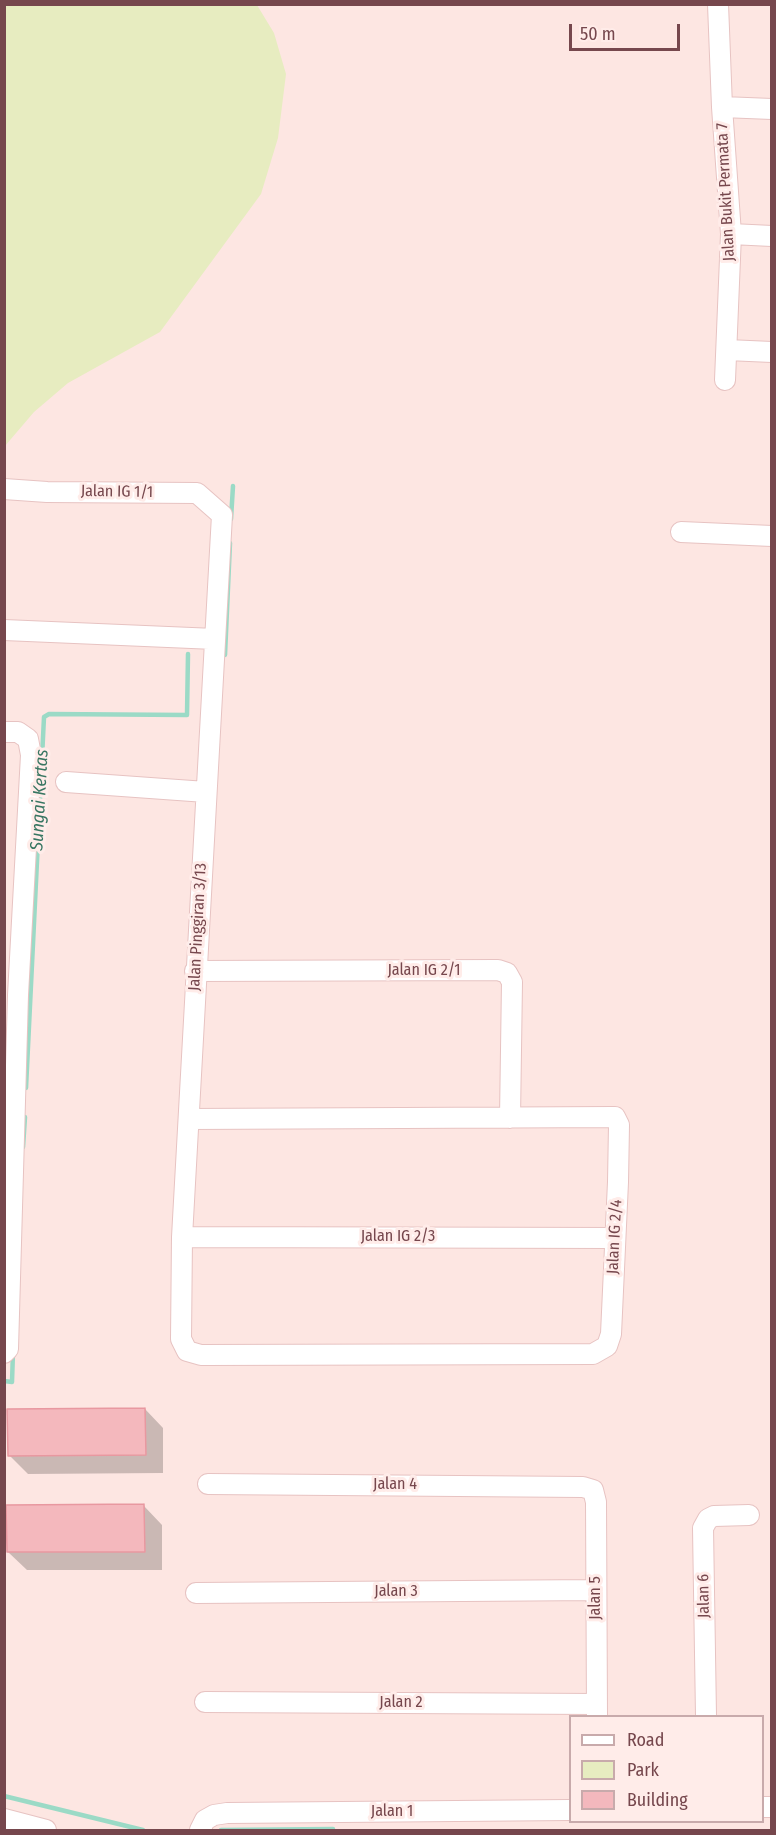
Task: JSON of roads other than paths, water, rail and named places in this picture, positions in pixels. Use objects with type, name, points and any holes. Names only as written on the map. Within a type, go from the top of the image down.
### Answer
[{"type":"street","name":"Jalan Bukit Permata 7","points":[[717,4],[731,234],[726,380]]},
{"type":"street","points":[[722,107],[771,109]]},
{"type":"street","points":[[731,234],[771,236]]},
{"type":"street","points":[[727,350],[771,351]]},
{"type":"street","name":"Jalan IG 1/1","points":[[4,489],[47,492],[197,493],[222,515]]},
{"type":"street","name":"Jalan Pinggiran 3/13","points":[[181,1339],[182,1237],[195,972],[222,515]]},
{"type":"street","points":[[681,532],[771,536]]},
{"type":"street","points":[[4,630],[215,639]]},
{"type":"street","points":[[4,1353],[8,1349],[11,995],[31,755],[28,740],[11,732]]},
{"type":"street","points":[[66,782],[206,792]]},
{"type":"street","name":"Jalan IG 2/1","points":[[195,972],[498,970],[507,973],[512,982],[510,1118]]},
{"type":"street","name":"Jalan IG 2/4","points":[[181,1339],[187,1351],[201,1356],[593,1354],[607,1346],[611,1334],[615,1238],[619,1125],[615,1117],[189,1119]]},
{"type":"street","name":"Jalan IG 2/3","points":[[182,1237],[615,1238]]},
{"type":"street","name":"Jalan 4","points":[[207,1484],[583,1487]]},
{"type":"street","name":"Jalan 5","points":[[583,1487],[593,1490],[596,1502],[597,1710]]},
{"type":"street","name":"Jalan 6","points":[[706,1715],[703,1528],[714,1516],[749,1515]]},
{"type":"street","name":"Jalan 3","points":[[196,1593],[596,1590]]},
{"type":"street","name":"Jalan 2","points":[[205,1702],[597,1710]]},
{"type":"street","name":"Jalan 1","points":[[206,1822],[227,1813],[569,1810]]},
{"type":"street","points":[[4,1819],[46,1830]]},
{"type":"waterway","name":"Sungai Kertas","points":[[231,519],[233,486]]},
{"type":"waterway","name":"Sungai Kertas","points":[[225,655],[230,543]]},
{"type":"waterway","name":"Sungai Kertas","points":[[26,1088],[44,717],[49,714],[187,715],[188,654]]},
{"type":"waterway","points":[[23,1147],[25,1117]]},
{"type":"waterway","name":"Sungai Kertas","points":[[4,1381],[12,1382],[13,1352]]},
{"type":"waterway","points":[[4,1796],[143,1830]]},
{"type":"waterway","points":[[221,1830],[333,1829]]}]
